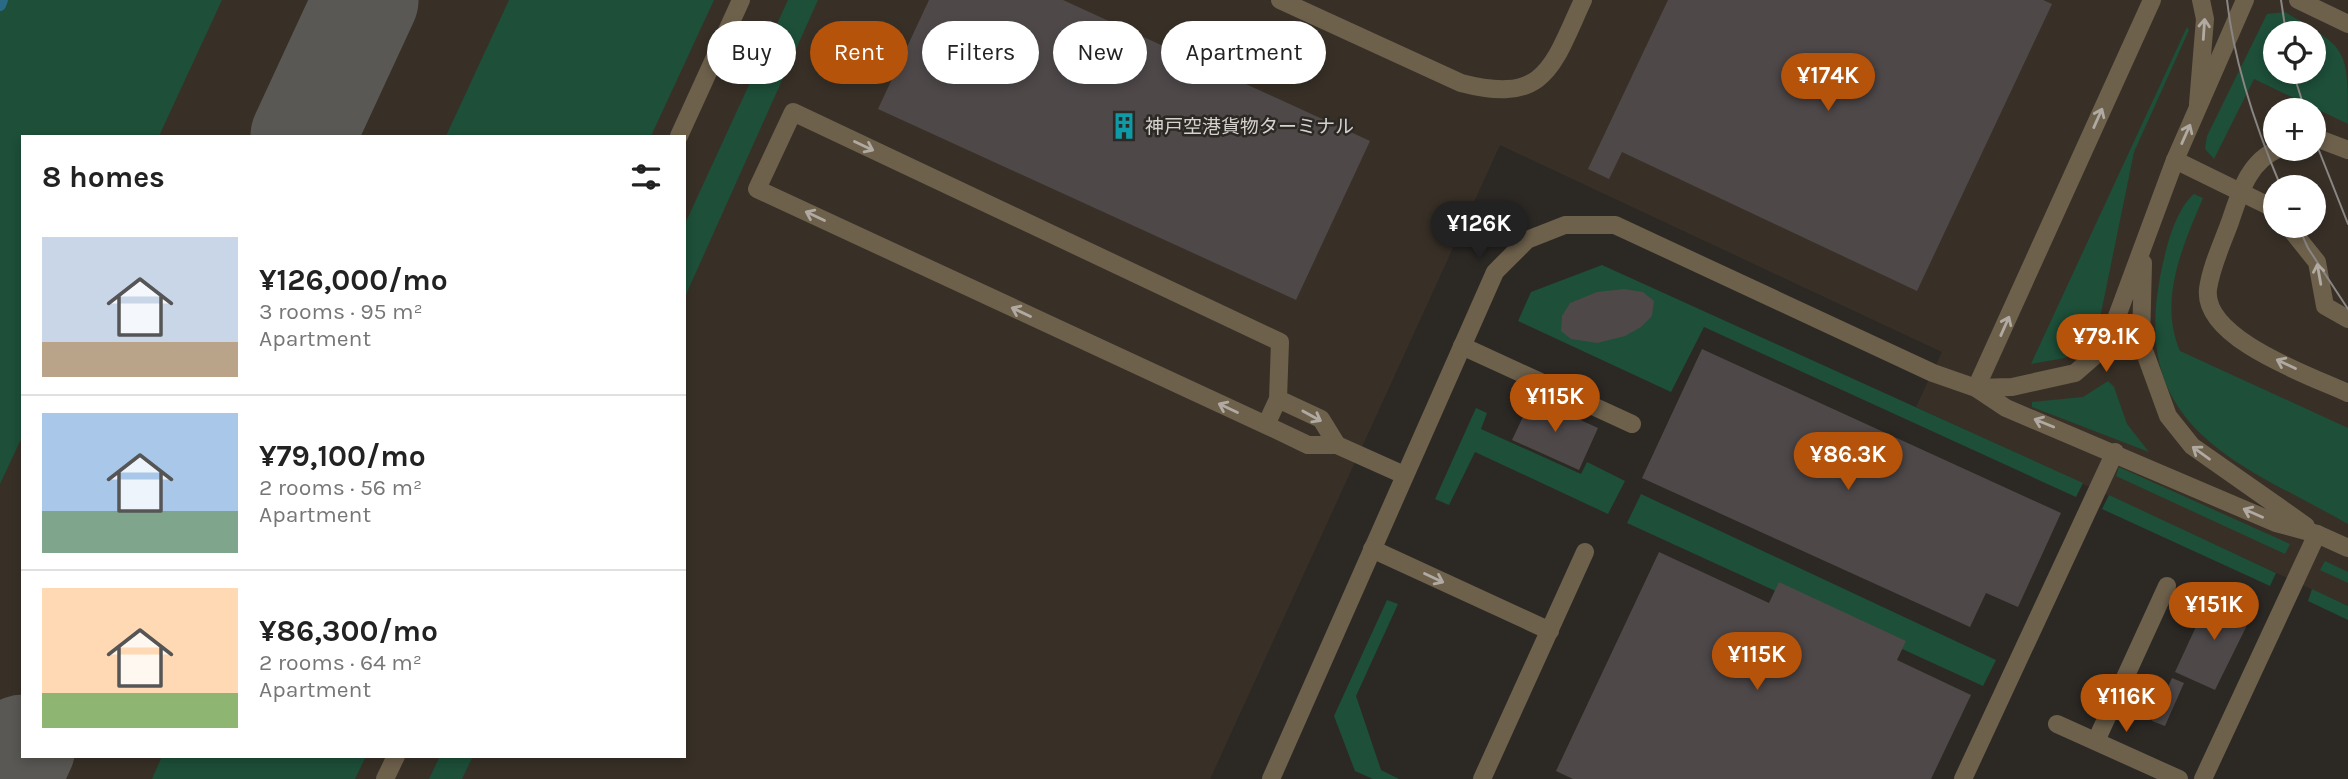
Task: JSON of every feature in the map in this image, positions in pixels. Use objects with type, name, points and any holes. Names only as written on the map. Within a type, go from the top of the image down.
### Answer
[{"type":"street","points":[[679,135],[741,0]]},
{"type":"street","points":[[1280,0],[1461,83],[1490,91],[1523,88],[1546,74],[1583,0]]},
{"type":"street","points":[[1976,388],[2151,0]]},
{"type":"street","points":[[2198,108],[2205,19],[2201,0]]},
{"type":"street","points":[[1976,388],[2012,387],[2075,373],[2090,364],[2106,346],[2175,160],[2245,0]]},
{"type":"street","points":[[2298,0],[2348,24]]},
{"type":"street","points":[[1266,425],[1278,400],[1280,342],[793,112],[757,189],[1308,445],[1337,445],[1404,475]]},
{"type":"street","points":[[2326,142],[2348,150]]},
{"type":"street","points":[[2263,158],[2256,162],[2241,191],[2207,292],[2218,321],[2237,341],[2348,393]]},
{"type":"street","points":[[2175,160],[2263,203]]},
{"type":"street","points":[[1271,779],[1495,272],[1527,240],[1565,225],[1615,225],[1933,373],[1976,388],[2006,408],[2115,452],[2276,523],[2317,534],[2348,548]]},
{"type":"street","points":[[2298,238],[2317,262],[2325,306],[2348,320]]},
{"type":"street","points":[[2146,244],[2140,285],[2141,342],[2168,416],[2192,446],[2317,534]]},
{"type":"street","points":[[1462,346],[1632,424]]},
{"type":"street","points":[[1278,400],[1321,419],[1337,445]]},
{"type":"street","points":[[1963,779],[2115,452]]},
{"type":"street","points":[[2203,779],[2317,534]]},
{"type":"street","points":[[1372,549],[1550,631]]},
{"type":"street","points":[[1482,779],[1586,552]]},
{"type":"street","points":[[2096,741],[2167,586]]},
{"type":"street","points":[[2057,724],[2179,779]]},
{"type":"street","points":[[385,779],[395,758]]},
{"type":"shaded area","points":[[0,0],[2348,0],[2348,606],[1916,407],[1942,352],[1500,145],[1210,779],[0,779]]},
{"type":"green space","points":[[0,0],[222,0],[159,135],[21,135],[21,439],[0,484]]},
{"type":"green space","points":[[509,0],[714,0],[651,135],[446,135]]},
{"type":"green space","points":[[788,0],[818,0],[796,49],[796,21],[778,21]]},
{"type":"green space","points":[[2285,12],[2299,21],[2264,21],[2267,14]]},
{"type":"green space","points":[[2263,22],[2263,83],[2254,79],[2214,159],[2205,149],[2207,136]]},
{"type":"green space","points":[[2187,27],[2189,30],[2134,152],[2101,313],[2086,341],[2065,358],[2031,364]]},
{"type":"green space","points":[[2326,39],[2340,53],[2345,64],[2348,124],[2326,113],[2326,98],[2294,98],[2264,84],[2326,84]]},
{"type":"green space","points":[[749,84],[780,84],[686,295],[686,222]]},
{"type":"green space","points":[[2194,194],[2203,198],[2181,254],[2172,293],[2174,332],[2180,351],[2348,428],[2348,524],[2233,459],[2202,435],[2178,406],[2162,371],[2155,329],[2160,277],[2168,244],[2181,211]]},
{"type":"green space","points":[[1602,265],[2083,483],[2076,497],[1704,327],[1671,392],[1518,321],[1531,292]]},
{"type":"green space","points":[[2108,381],[2114,387],[2127,424],[2149,452],[2032,407],[2032,402],[2083,397]]},
{"type":"green space","points":[[1476,408],[1487,413],[1481,429],[1581,474],[1587,462],[1625,481],[1608,514],[1475,452],[1449,505],[1435,499]]},
{"type":"green space","points":[[2119,467],[2290,544],[2285,554],[2116,476]]},
{"type":"green space","points":[[1641,494],[1996,660],[1983,686],[1627,523]]},
{"type":"green space","points":[[2109,495],[2276,573],[2270,586],[2102,509]]},
{"type":"green space","points":[[2325,561],[2348,572],[2348,583],[2320,570]]},
{"type":"green space","points":[[2312,589],[2348,606],[2348,620],[2308,601]]},
{"type":"green space","points":[[1387,600],[1398,604],[1356,696],[1381,770],[1399,779],[1373,779],[1355,771],[1334,716]]},
{"type":"green space","points":[[161,758],[365,758],[355,779],[152,779]]},
{"type":"green space","points":[[439,758],[472,758],[462,779],[429,779]]},
{"type":"building","name":"神戸空港貨物ターミナル","points":[[929,0],[1063,0],[1109,21],[1053,21],[1053,84],[1147,84],[1147,39],[1161,45],[1161,84],[1246,84],[1370,141],[1296,300],[878,109],[890,84],[908,84],[908,45]]},
{"type":"building","points":[[1668,0],[2043,0],[2052,4],[1917,291],[1622,152],[1609,179],[1588,169]]},
{"type":"building","points":[[1624,289],[1643,292],[1654,301],[1652,316],[1641,327],[1625,336],[1597,343],[1571,339],[1561,331],[1562,316],[1570,303],[1597,292]]},
{"type":"building","points":[[1702,349],[2061,513],[2018,607],[1986,593],[1970,627],[1642,478]]},
{"type":"building","points":[[1532,398],[1598,428],[1579,470],[1512,440]]},
{"type":"building","points":[[1659,552],[1769,603],[1779,582],[1906,641],[1897,660],[1971,695],[1931,779],[1573,779],[1556,771]]},
{"type":"building","points":[[2211,594],[2253,613],[2215,690],[2175,672]]},
{"type":"building","points":[[2172,678],[2184,683],[2165,726],[2152,721]]},
{"type":"waterway","points":[[0,5],[2,0]]},
{"type":"taxiway","points":[[303,135],[366,0]]},
{"type":"taxiway","points":[[8,779],[21,751]]},
{"type":"tram line","points":[[2227,0],[2247,95],[2276,175]]},
{"type":"tram line","points":[[2281,0],[2284,21]]},
{"type":"tram line","points":[[2297,84],[2301,98]]},
{"type":"tram line","points":[[2323,161],[2348,224]]},
{"type":"tram line","points":[[2303,238],[2348,309]]},
{"type":"place","name":"神戸空港貨物ターミナル","points":[[1124,126]]}]
